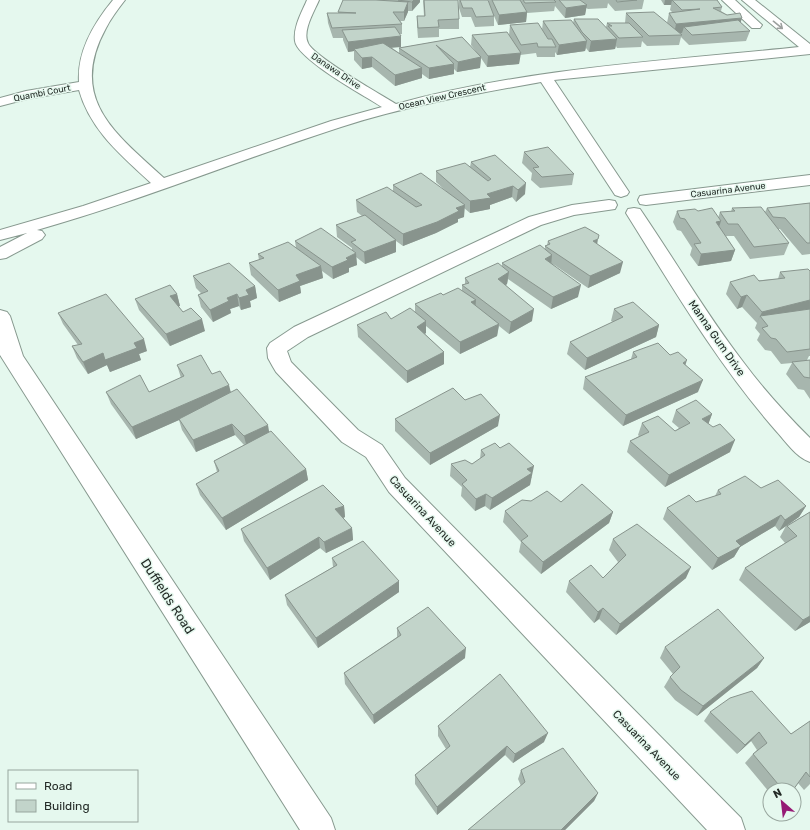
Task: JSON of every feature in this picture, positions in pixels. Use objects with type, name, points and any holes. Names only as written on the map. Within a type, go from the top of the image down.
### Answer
[{"type":"street","points":[[119,0],[100,26],[93,39],[85,68],[84,85],[92,109],[99,122],[162,185]]},
{"type":"street","name":"Danawa Drive","points":[[313,0],[300,32],[301,43],[306,50],[320,62],[393,108]]},
{"type":"street","points":[[728,0],[759,9]]},
{"type":"street","points":[[728,0],[764,31]]},
{"type":"street","points":[[748,0],[810,50]]},
{"type":"street","points":[[775,42],[787,52]]},
{"type":"street","name":"Ocean View Crescent","points":[[0,235],[90,210],[314,131],[440,96],[545,77],[810,50]]},
{"type":"street","points":[[545,77],[615,199],[617,211],[640,207]]},
{"type":"street","name":"Quambi Court","points":[[0,102],[26,95],[84,85]]},
{"type":"street","name":"Casuarina Avenue","points":[[640,207],[810,180]]},
{"type":"street","name":"Casuarina Avenue","points":[[615,199],[535,221],[301,332],[276,348],[278,358],[283,367],[350,436],[374,451],[397,485],[729,830]]},
{"type":"street","name":"Manna Gum Drive","points":[[640,207],[713,335],[738,370],[763,401],[810,453]]},
{"type":"street","name":"Ocean View Crescent","points":[[0,254],[90,210]]},
{"type":"street","points":[[0,246],[0,254]]},
{"type":"street","name":"Duffields Road","points":[[0,316],[16,362]]},
{"type":"street","name":"Duffields Road","points":[[0,341],[16,362],[319,830]]},
{"type":"building","points":[[343,0],[408,2],[404,12],[393,12],[402,24],[332,28],[327,13],[356,13],[338,12]]},
{"type":"building","points":[[398,0],[414,0],[412,2]]},
{"type":"building","points":[[424,0],[458,0],[459,19],[438,20],[439,27],[418,28],[417,16],[425,16]]},
{"type":"building","points":[[460,0],[488,0],[494,16],[476,17],[472,8],[463,8]]},
{"type":"building","points":[[492,0],[520,0],[527,12],[499,15]]},
{"type":"building","points":[[523,0],[554,0],[556,2],[525,3]]},
{"type":"building","points":[[559,0],[580,0],[587,5],[566,8]]},
{"type":"building","points":[[616,0],[637,0],[617,2]]},
{"type":"building","points":[[672,0],[717,0],[722,7],[713,8],[727,15],[740,13],[742,18],[676,24],[669,13],[700,9],[682,10]]},
{"type":"building","points":[[654,12],[682,35],[649,36],[626,13]]},
{"type":"building","points":[[574,19],[598,19],[617,39],[591,41],[582,32]]},
{"type":"building","points":[[571,20],[587,41],[559,45],[543,21]]},
{"type":"building","points":[[738,20],[750,31],[692,35],[684,27]]},
{"type":"building","points":[[538,23],[548,39],[552,39],[556,47],[538,47],[537,43],[521,45],[510,25]]},
{"type":"building","points":[[607,23],[629,23],[643,37],[619,38],[608,26],[612,26]]},
{"type":"building","points":[[395,27],[401,36],[348,42],[342,30]]},
{"type":"building","points":[[507,32],[521,53],[488,56],[472,35]]},
{"type":"building","points":[[462,37],[481,57],[458,62],[436,45],[454,64],[429,68],[399,48]]},
{"type":"building","points":[[383,43],[422,68],[395,75],[372,57],[362,58],[354,49]]},
{"type":"building","points":[[548,147],[574,174],[542,177],[533,168],[539,167],[524,152]]},
{"type":"building","points":[[495,155],[526,183],[518,190],[513,186],[487,194],[491,198],[470,201],[436,171],[465,163],[488,181],[491,179],[471,162]]},
{"type":"building","points":[[421,173],[465,205],[456,208],[459,211],[437,222],[403,234],[356,200],[387,187],[416,207],[422,205],[393,185]]},
{"type":"building","points":[[810,203],[810,243],[807,243],[785,218],[773,217],[767,208]]},
{"type":"building","points":[[761,207],[789,243],[754,247],[738,224],[728,224],[720,212],[735,211],[732,208]]},
{"type":"building","points":[[712,208],[721,221],[716,222],[735,250],[701,254],[694,244],[701,243],[685,219],[680,218],[677,211],[695,209],[698,211]]},
{"type":"building","points":[[365,215],[396,240],[364,252],[351,242],[356,240],[336,225]]},
{"type":"building","points":[[585,227],[599,235],[598,239],[593,241],[623,262],[590,276],[545,246],[550,244],[548,241]]},
{"type":"building","points":[[321,228],[356,253],[346,258],[348,260],[332,267],[295,241]]},
{"type":"building","points":[[288,242],[321,266],[296,275],[300,281],[278,290],[249,263],[264,258],[258,254]]},
{"type":"building","points":[[540,245],[552,255],[545,259],[581,285],[553,297],[502,263]]},
{"type":"building","points":[[229,263],[255,286],[246,290],[249,295],[239,298],[237,294],[227,298],[229,301],[210,310],[198,295],[208,291],[193,276]]},
{"type":"building","points":[[498,263],[509,272],[498,279],[534,309],[511,322],[462,285],[469,283],[465,278]]},
{"type":"building","points":[[808,269],[810,271],[810,300],[762,312],[747,295],[741,297],[730,282],[754,275],[759,281],[785,278],[780,272]]},
{"type":"building","points":[[170,285],[177,294],[170,296],[183,312],[191,308],[202,319],[166,334],[135,299]]},
{"type":"building","points":[[458,288],[476,300],[471,302],[499,324],[460,342],[415,304],[441,293],[443,295]]},
{"type":"building","points":[[106,294],[144,339],[134,343],[137,348],[105,360],[103,353],[83,362],[72,346],[82,344],[58,313]]},
{"type":"building","points":[[633,302],[659,325],[587,358],[570,342],[623,317],[614,309]]},
{"type":"building","points":[[410,308],[426,321],[417,327],[444,352],[407,371],[357,325],[386,312],[391,319]]},
{"type":"building","points":[[810,309],[810,349],[787,352],[776,339],[771,338],[762,328],[768,326],[760,316]]},
{"type":"building","points":[[658,343],[670,355],[678,352],[687,360],[683,363],[703,380],[626,415],[585,377],[637,357],[633,352]]},
{"type":"building","points":[[201,355],[212,374],[220,371],[229,385],[132,427],[106,392],[140,375],[149,392],[184,376],[177,365]]},
{"type":"building","points":[[810,360],[810,378],[804,377],[792,362]]},
{"type":"building","points":[[453,388],[465,400],[481,394],[500,415],[430,453],[395,419]]},
{"type":"building","points":[[237,389],[268,425],[244,436],[232,424],[193,440],[179,419]]},
{"type":"building","points":[[696,400],[712,414],[702,419],[713,427],[720,424],[735,440],[669,475],[630,441],[649,432],[642,423],[658,416],[675,431],[690,423],[676,410]]},
{"type":"building","points":[[271,431],[306,469],[222,518],[196,484],[219,471],[214,461]]},
{"type":"building","points":[[495,443],[500,448],[509,443],[534,466],[527,469],[532,473],[492,498],[486,494],[476,499],[462,484],[467,480],[451,464],[465,460],[472,464],[485,455],[481,450]]},
{"type":"building","points":[[745,476],[761,488],[778,480],[806,506],[785,520],[781,515],[736,541],[741,546],[718,558],[667,508],[689,495],[696,502],[721,494],[718,490]]},
{"type":"building","points":[[582,484],[613,512],[543,562],[521,541],[528,536],[505,511],[522,500],[531,501],[547,491],[561,502]]},
{"type":"building","points":[[323,485],[344,506],[335,509],[352,528],[324,542],[319,537],[267,568],[241,529]]},
{"type":"building","points":[[810,512],[810,616],[803,620],[745,568],[797,536],[787,526]]},
{"type":"building","points":[[637,524],[691,567],[620,624],[603,608],[598,612],[569,581],[591,565],[603,578],[626,555],[613,539]]},
{"type":"building","points":[[363,541],[399,581],[316,638],[285,595],[337,565],[332,558]]},
{"type":"building","points":[[428,607],[466,648],[373,715],[344,673],[401,635],[397,628]]},
{"type":"building","points":[[718,609],[764,658],[703,706],[681,690],[670,677],[680,667],[665,647]]},
{"type":"building","points":[[500,674],[548,733],[515,754],[507,746],[437,807],[415,775],[450,746],[438,726]]},
{"type":"building","points":[[752,691],[791,734],[810,721],[810,777],[806,772],[799,782],[776,782],[753,754],[767,743],[759,732],[745,745],[710,712],[730,698]]},
{"type":"building","points":[[563,748],[598,793],[561,830],[468,830],[525,782],[521,770]]}]
